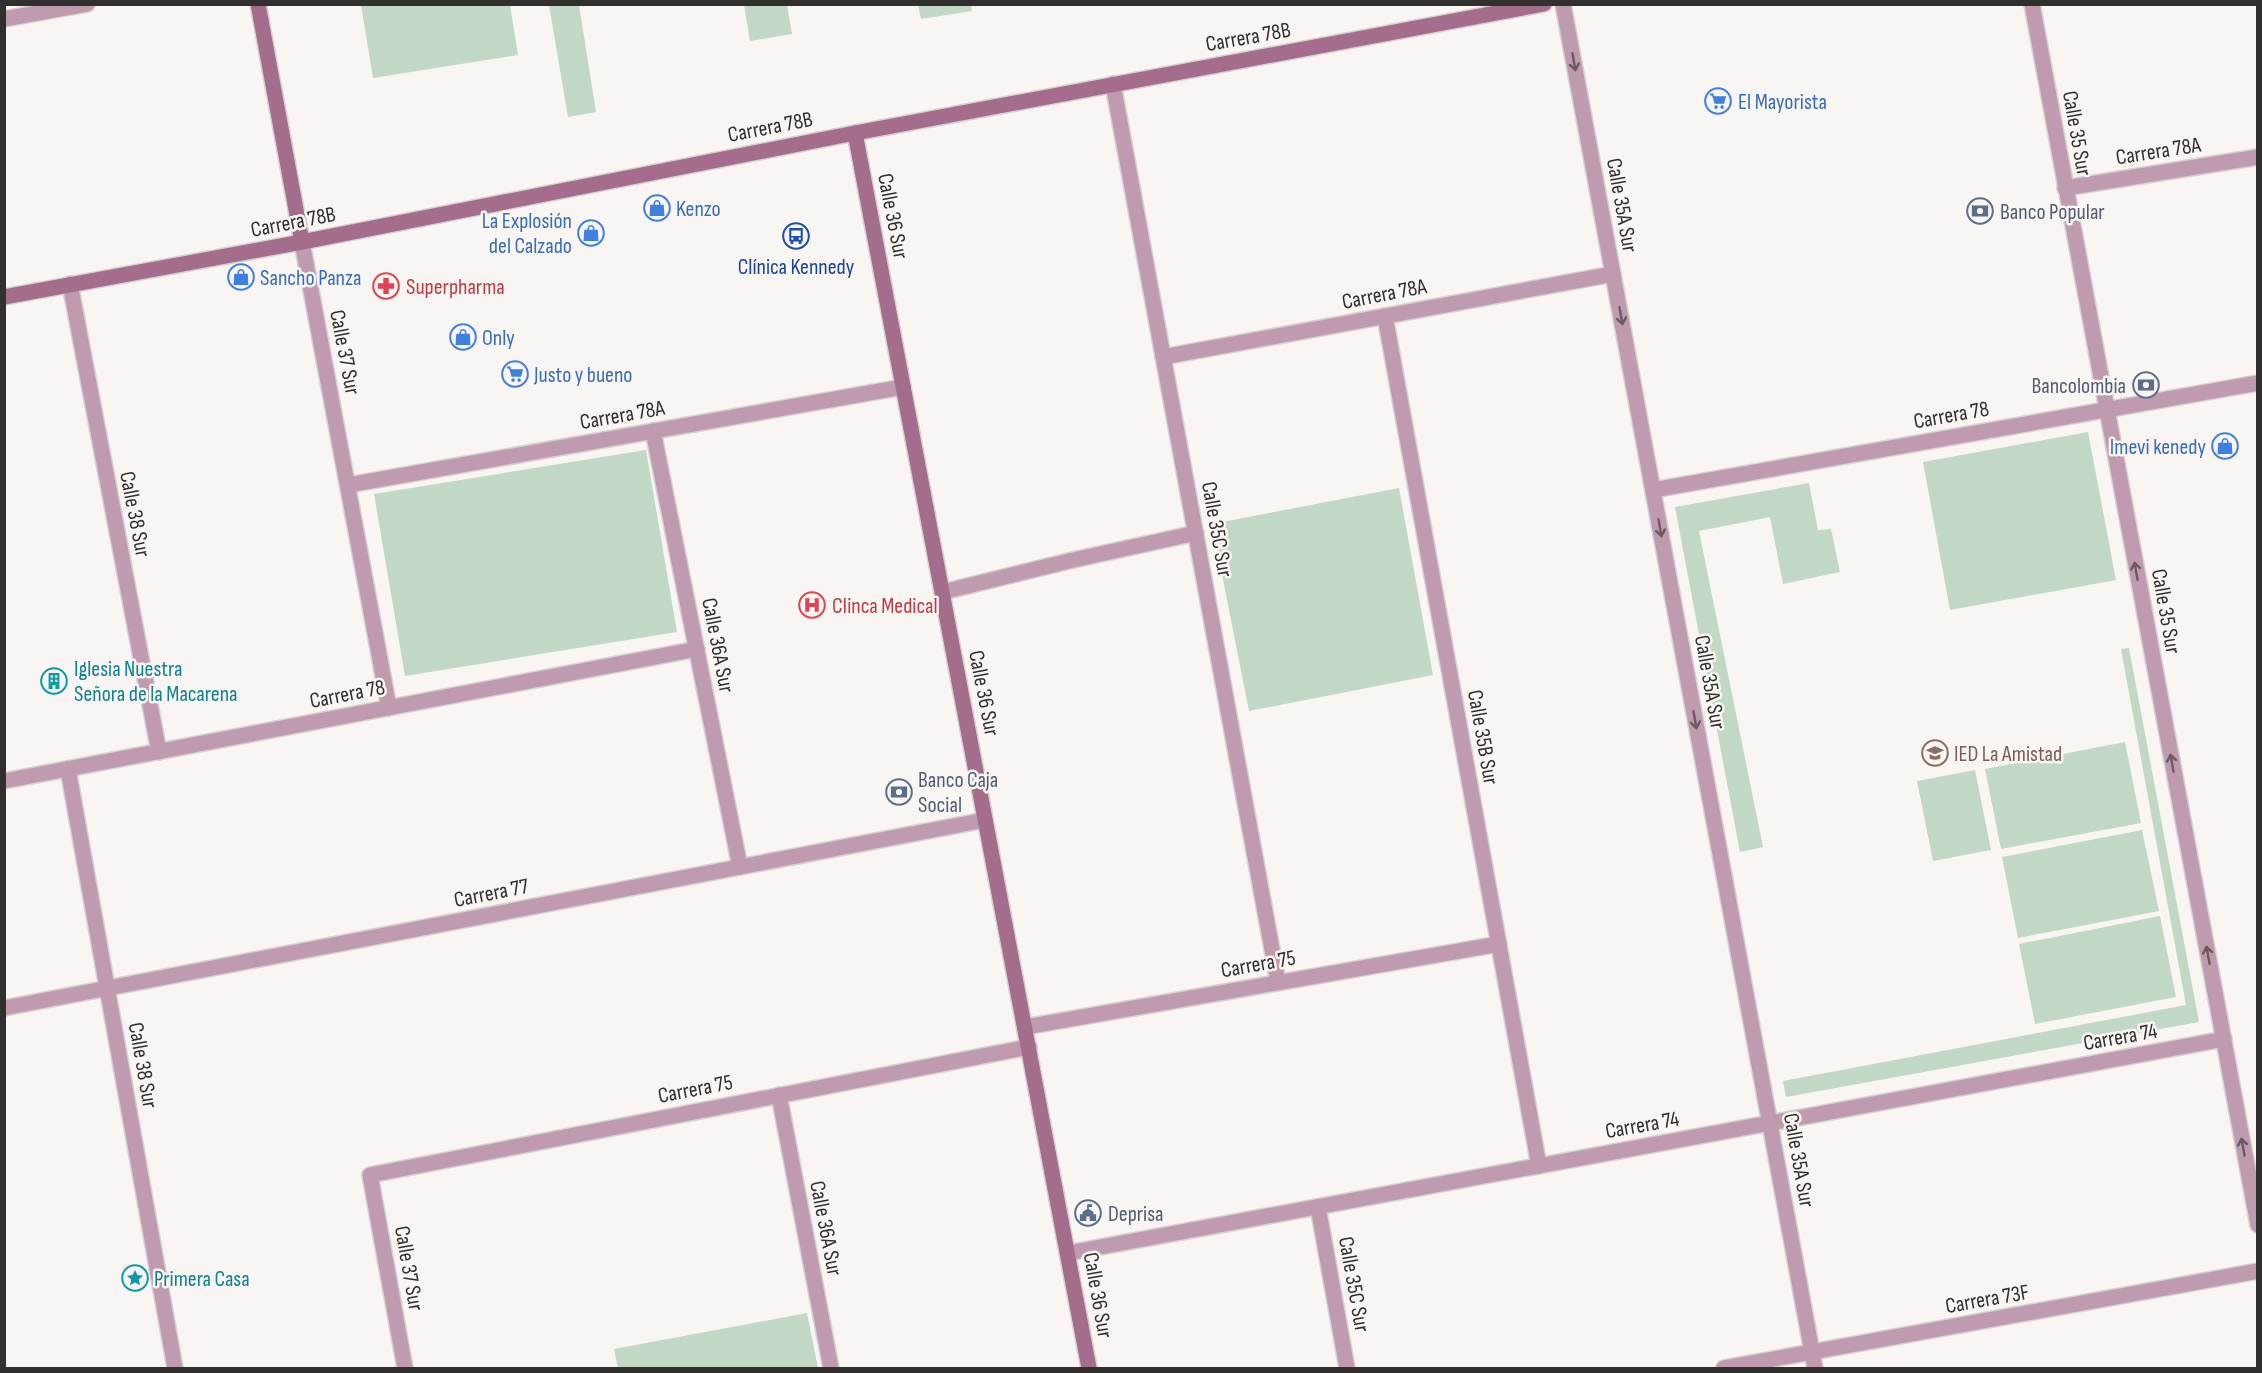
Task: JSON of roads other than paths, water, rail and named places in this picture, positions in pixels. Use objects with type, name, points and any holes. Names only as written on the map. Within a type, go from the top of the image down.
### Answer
[{"type":"street","points":[[5,15],[87,4]]},
{"type":"street","name":"Calle 37 Sur","points":[[258,4],[389,708]]},
{"type":"street","name":"Carrera 78B","points":[[4,297],[302,242],[855,133],[1544,4]]},
{"type":"street","name":"Calle 35A Sur","points":[[1563,4],[1815,1368]]},
{"type":"street","name":"Calle 35 Sur","points":[[2032,4],[2258,1225]]},
{"type":"street","name":"Calle 35C Sur","points":[[1113,84],[1278,982]]},
{"type":"street","name":"Calle 36 Sur","points":[[855,133],[1089,1368]]},
{"type":"street","name":"Carrera 78A","points":[[2065,188],[2258,157]]},
{"type":"street","name":"Carrera 78A","points":[[1163,357],[1613,274]]},
{"type":"street","name":"Calle 38 Sur","points":[[70,284],[159,752]]},
{"type":"street","name":"Calle 35B Sur","points":[[1385,316],[1539,1166]]},
{"type":"street","name":"Carrera 78","points":[[1653,490],[2258,383]]},
{"type":"street","name":"Carrera 78A","points":[[348,485],[903,387]]},
{"type":"street","name":"Calle 36A Sur","points":[[654,431],[740,867]]},
{"type":"street","points":[[943,592],[1196,533]]},
{"type":"street","name":"Carrera 78","points":[[4,781],[697,649]]},
{"type":"street","name":"Calle 38 Sur","points":[[68,769],[175,1368]]},
{"type":"street","name":"Carrera 77","points":[[4,1008],[985,820]]},
{"type":"street","name":"Carrera 75","points":[[1025,1027],[1499,944]]},
{"type":"street","name":"Carrera 74","points":[[1068,1253],[2224,1040]]},
{"type":"street","name":"Carrera 75","points":[[370,1175],[1029,1047]]},
{"type":"street","name":"Calle 36A Sur","points":[[779,1095],[831,1368]]},
{"type":"street","name":"Calle 37 Sur","points":[[370,1175],[405,1368]]},
{"type":"street","name":"Calle 35C Sur","points":[[1318,1207],[1347,1368]]},
{"type":"street","name":"Carrera 73F","points":[[1724,1368],[2258,1271]]},
{"type":"place","name":"El Mayorista","points":[[1718,101]]},
{"type":"place","name":"Kenzo","points":[[657,208]]},
{"type":"place","name":"Banco Popular","points":[[1980,211]]},
{"type":"place","name":"La Explosión del Calzado","points":[[591,233]]},
{"type":"place","name":"Clínica Kennedy","points":[[796,236]]},
{"type":"place","name":"Sancho Panza","points":[[241,277]]},
{"type":"place","name":"Superpharma","points":[[386,286]]},
{"type":"place","name":"Only","points":[[463,337]]},
{"type":"place","name":"Justo y bueno","points":[[515,374]]},
{"type":"place","name":"Bancolombia","points":[[2146,385]]},
{"type":"place","name":"Imevi kenedy","points":[[2225,446]]},
{"type":"place","name":"Clinca Medical","points":[[812,605]]},
{"type":"place","name":"Iglesia Nuestra Señora de la Macarena","points":[[54,681]]},
{"type":"place","name":"IED La Amistad","points":[[1935,753]]},
{"type":"place","name":"Banco Caja Social","points":[[899,792]]},
{"type":"place","name":"Deprisa","points":[[1088,1213]]},
{"type":"place","name":"Primera Casa","points":[[135,1278]]}]
